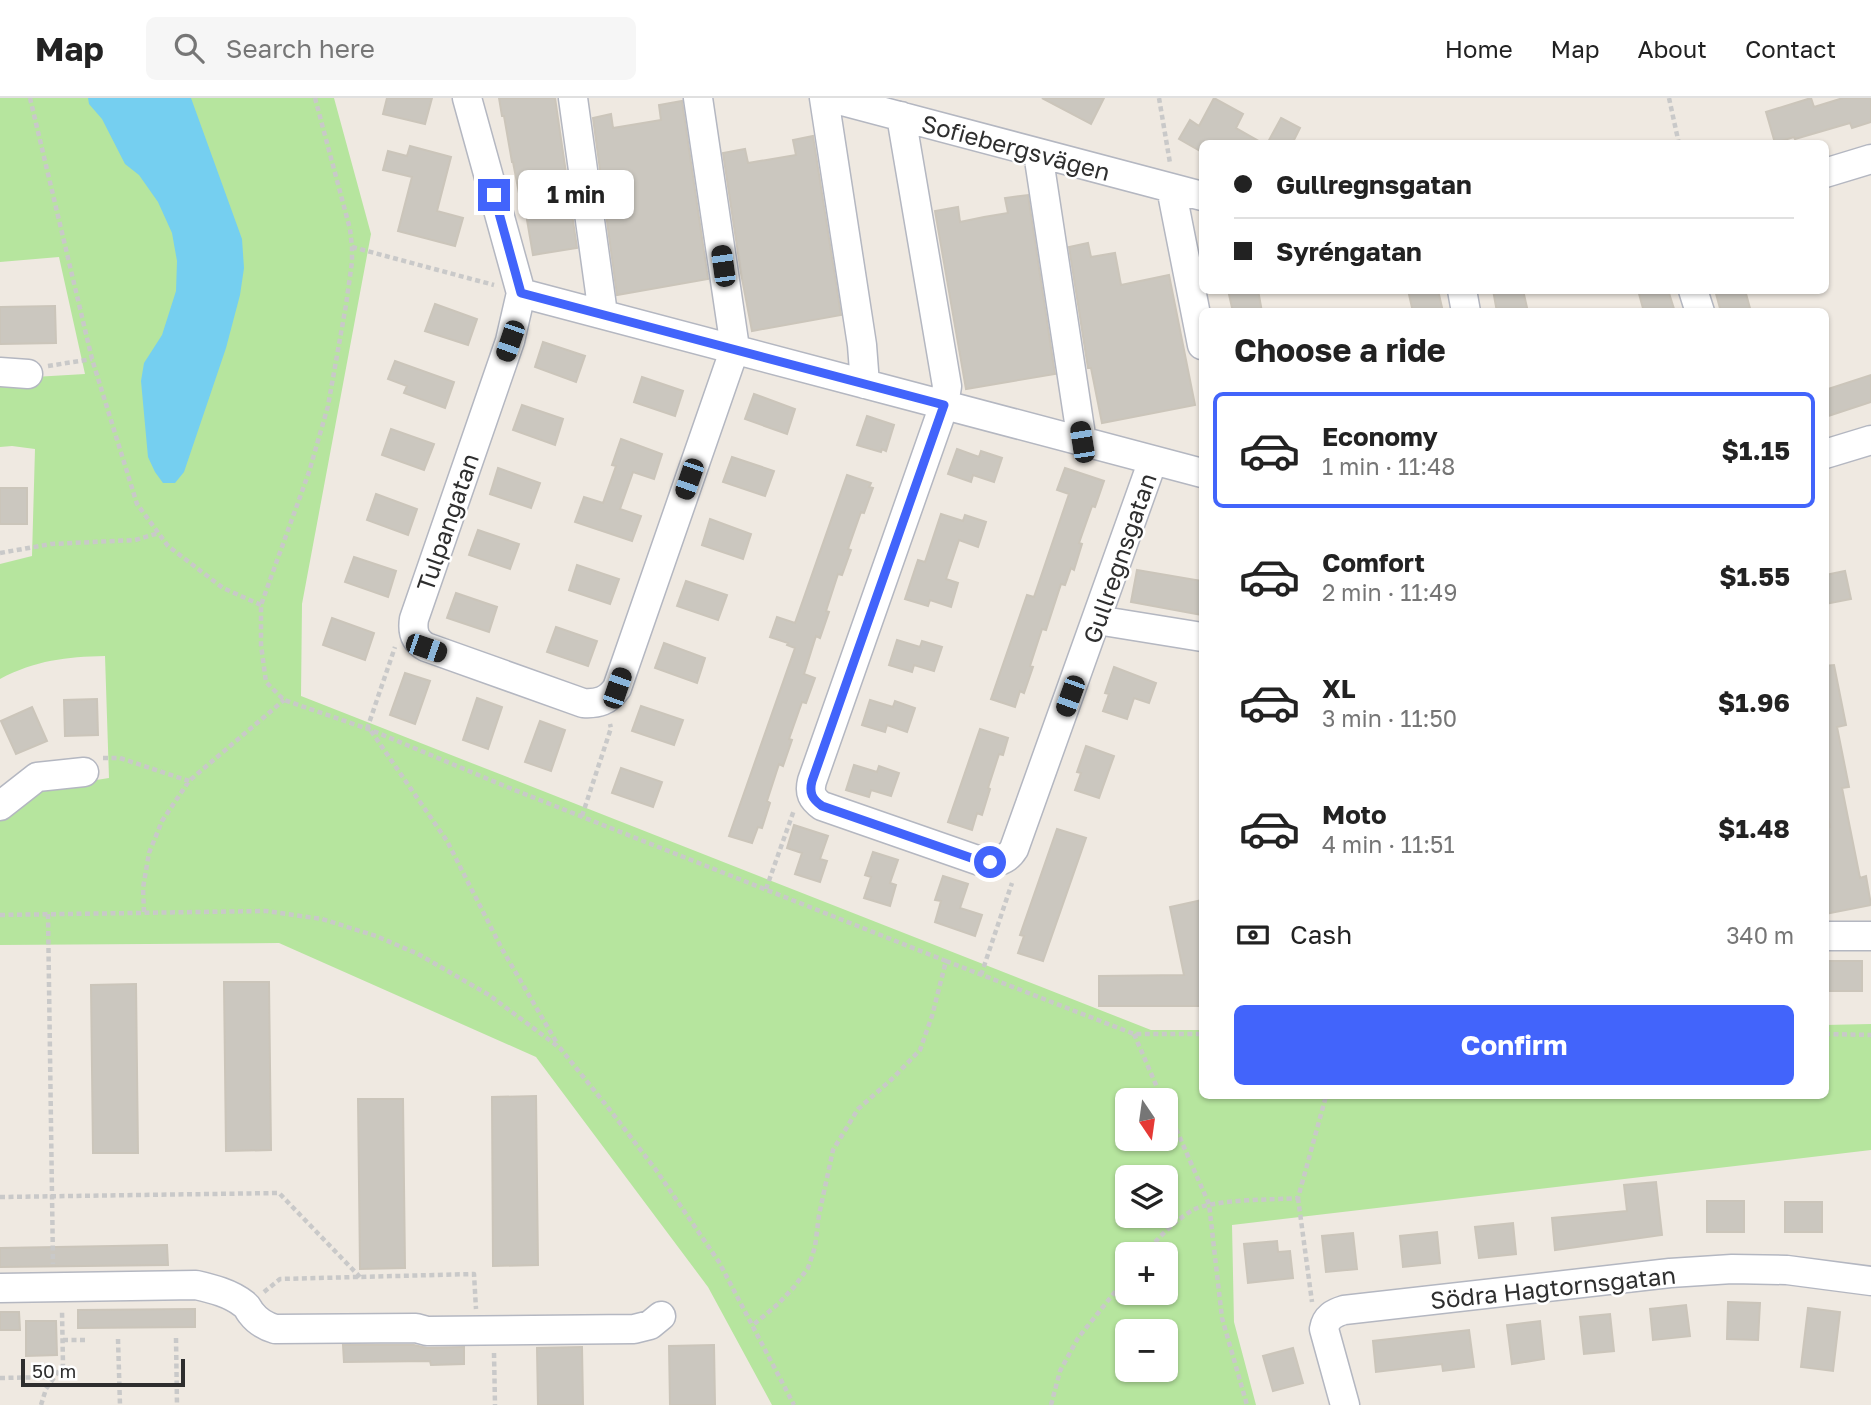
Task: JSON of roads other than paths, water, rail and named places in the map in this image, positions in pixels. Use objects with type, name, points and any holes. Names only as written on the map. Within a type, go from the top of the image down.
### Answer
[{"type":"street","points":[[467,98],[521,293],[1199,472]]},
{"type":"street","points":[[573,98],[603,314]]},
{"type":"street","points":[[698,98],[734,348]]},
{"type":"street","points":[[824,98],[862,345],[865,384]]},
{"type":"street","name":"Sofiebergsvägen","points":[[831,98],[1199,194]]},
{"type":"street","points":[[901,116],[947,386],[944,405]]},
{"type":"street","points":[[1038,153],[1082,442]]},
{"type":"street","points":[[1829,172],[1871,159]]},
{"type":"street","points":[[1171,188],[1199,330]]},
{"type":"street","name":"Tulpangatan","points":[[521,293],[510,341],[414,619],[415,638],[426,648],[583,703],[596,704],[604,701],[617,688],[734,348]]},
{"type":"street","points":[[0,372],[28,374]]},
{"type":"street","name":"Gullregnsgatan","points":[[944,405],[810,792],[822,806],[980,861],[1005,859],[1014,849],[1153,460]]},
{"type":"street","points":[[1829,453],[1871,440]]},
{"type":"street","points":[[1097,620],[1199,637]]},
{"type":"street","points":[[0,806],[37,777],[84,772]]},
{"type":"street","points":[[1829,936],[1871,936]]},
{"type":"street","name":"Södra Hagtornsgatan","points":[[1345,1405],[1325,1336],[1325,1323],[1335,1313],[1345,1310],[1670,1273],[1732,1269],[1787,1270],[1871,1281]]},
{"type":"street","points":[[0,1288],[196,1285],[218,1290],[247,1306],[260,1322],[275,1329],[634,1329],[650,1325],[661,1316]]},
{"type":"water","points":[[88,98],[191,98],[242,239],[244,268],[226,348],[184,472],[175,483],[163,483],[148,457],[141,381],[144,363],[162,335],[176,291],[177,261],[172,233],[158,202],[139,175],[125,164]]}]
